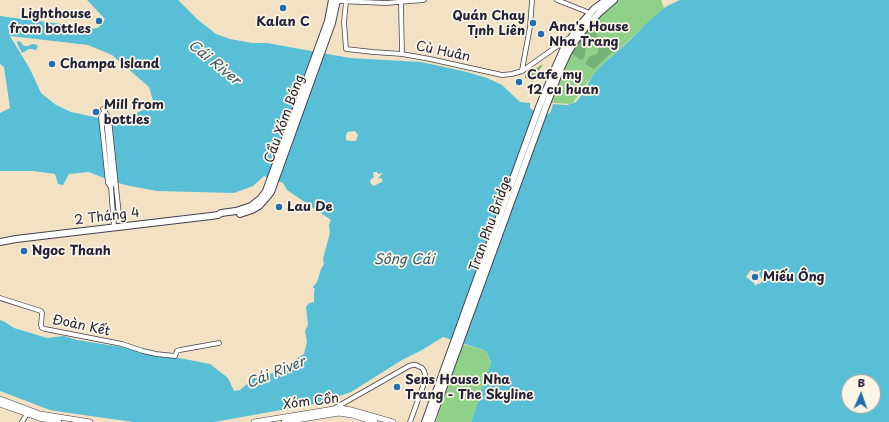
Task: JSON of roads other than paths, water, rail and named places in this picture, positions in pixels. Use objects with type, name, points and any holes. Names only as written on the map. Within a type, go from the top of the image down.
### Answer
[{"type":"main road","name":"Cầu Xóm Bóng","points":[[245,211],[266,191],[330,22],[335,0]]},
{"type":"main road","points":[[542,108],[563,51],[572,36],[590,13],[606,0]]},
{"type":"main road","points":[[542,108],[568,53],[576,40],[594,17],[614,0]]},
{"type":"main road","name":"Tran Phu Bridge","points":[[455,346],[542,108]]},
{"type":"main road","name":"2 Tháng 4","points":[[0,242],[16,238],[245,211]]},
{"type":"main road","points":[[425,422],[455,346]]},
{"type":"main road","points":[[431,422],[455,346]]},
{"type":"street","points":[[335,0],[346,2],[401,3],[424,0]]},
{"type":"street","points":[[522,71],[530,27],[532,0]]},
{"type":"street","points":[[557,0],[590,13]]},
{"type":"street","name":"Cù Huân","points":[[346,2],[344,22],[346,49],[402,54],[502,75],[522,71],[572,36]]},
{"type":"street","points":[[401,3],[402,54]]},
{"type":"street","points":[[556,47],[561,46],[563,51]]},
{"type":"street","points":[[114,218],[120,215],[109,118],[103,109],[108,183],[111,187],[114,227]]},
{"type":"street","name":"Đoàn Kết","points":[[0,298],[41,311],[42,328],[44,329],[122,344],[156,354],[175,356],[177,351],[180,350],[219,343]]},
{"type":"street","points":[[335,410],[409,366],[416,365],[422,368],[426,378],[410,422]]},
{"type":"street","points":[[0,399],[40,416],[59,422]]},
{"type":"street","points":[[0,404],[27,414],[90,422]]},
{"type":"street","name":"Xóm Cồn","points":[[284,422],[344,408],[393,422]]},
{"type":"street","name":"Xóm Cồn","points":[[254,422],[335,410],[375,422]]},
{"type":"street","points":[[22,422],[27,414]]},
{"type":"water","points":[[87,0],[178,0],[197,19],[216,34],[230,39],[252,43],[267,43],[350,58],[421,62],[463,71],[487,78],[502,85],[520,102],[530,103],[530,108],[539,114],[545,115],[550,113],[553,104],[567,105],[576,102],[593,75],[602,65],[664,8],[680,0],[889,0],[889,422],[471,422],[491,363],[486,351],[443,337],[402,360],[351,392],[320,403],[214,422],[133,422],[62,412],[50,410],[0,391],[0,320],[14,328],[47,338],[64,336],[77,340],[210,364],[228,378],[234,391],[240,390],[256,376],[274,373],[304,354],[307,342],[305,331],[308,325],[306,307],[309,303],[314,302],[315,289],[313,287],[317,282],[324,264],[323,259],[330,233],[329,225],[331,220],[287,190],[283,183],[264,176],[253,186],[234,193],[157,191],[125,185],[89,172],[69,174],[63,185],[58,184],[55,174],[33,171],[0,171],[0,113],[10,108],[4,67],[0,64],[0,16],[77,26],[88,29],[98,28],[105,19]],"holes":[[[10,36],[88,45],[112,55],[149,87],[154,104],[135,114],[99,118],[71,112],[56,105],[41,93],[30,69]],[[355,131],[358,135],[356,141],[346,140],[347,132]],[[374,172],[377,172],[378,174],[383,173],[378,178],[381,178],[383,181],[374,186],[371,184],[370,180],[374,177]],[[751,270],[756,272],[761,270],[759,275],[763,280],[756,286],[746,277]]]},
{"type":"water","points":[[18,41],[24,46],[35,44],[38,46],[36,50],[29,49],[22,53],[17,43]]},
{"type":"place","name":"Kalan C","points":[[283,8]]},
{"type":"place","name":"Lighthouse from bottles","points":[[99,21]]},
{"type":"place","name":"Quán Chay Tịnh Liên","points":[[533,23]]},
{"type":"place","name":"Ana's House Nha Trang","points":[[541,34]]},
{"type":"place","name":"Champa Island","points":[[52,64]]},
{"type":"place","name":"Cafe my 12 cu huan","points":[[519,82]]},
{"type":"place","name":"Mill from bottles","points":[[96,112]]},
{"type":"place","name":"Lau De","points":[[279,207]]},
{"type":"place","name":"Ngoc Thanh","points":[[24,251]]},
{"type":"place","name":"Miếu Ông","points":[[755,277]]},
{"type":"place","name":"Sens House Nha Trang - The Skyline","points":[[397,387]]},
{"type":"water label","name":"Cái River","points":[[214,63]]},
{"type":"water label","name":"Sông Cái","points":[[404,260]]},
{"type":"water label","name":"Cái River","points":[[276,373]]}]
